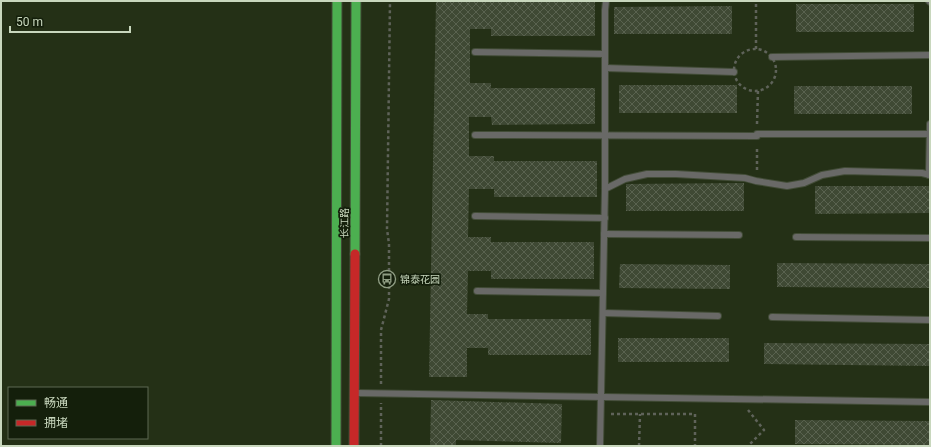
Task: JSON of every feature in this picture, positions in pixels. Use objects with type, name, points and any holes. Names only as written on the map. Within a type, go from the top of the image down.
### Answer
[{"type":"street","name":"长江路","points":[[336,1],[345,393],[354,446]]},
{"type":"street","name":"长江路","points":[[336,446],[345,393],[356,1]]},
{"type":"lane","points":[[600,446],[606,189],[606,1]]},
{"type":"lane","points":[[475,52],[605,54]]},
{"type":"lane","points":[[772,57],[930,55]]},
{"type":"lane","points":[[605,68],[734,72]]},
{"type":"lane","points":[[606,189],[625,179],[647,174],[745,178],[787,186],[804,183],[822,175],[845,171],[922,173],[930,175],[930,124]]},
{"type":"lane","points":[[475,135],[605,136],[930,134]]},
{"type":"lane","points":[[475,216],[605,218]]},
{"type":"lane","points":[[604,234],[739,235]]},
{"type":"lane","points":[[796,237],[930,238]]},
{"type":"lane","points":[[477,291],[603,293]]},
{"type":"lane","points":[[603,313],[718,316]]},
{"type":"lane","points":[[772,317],[930,320]]},
{"type":"lane","points":[[345,393],[930,402]]},
{"type":"path","points":[[381,446],[381,330],[389,299],[389,244],[387,229],[390,1]]},
{"type":"path","points":[[756,1],[756,49]]},
{"type":"path","points":[[756,49],[767,52],[772,57],[776,71],[770,84],[765,88],[758,90],[745,88],[735,78],[734,72],[737,58],[741,53],[747,50],[756,49]]},
{"type":"path","points":[[739,399],[764,430],[748,446]]},
{"type":"path","points":[[601,414],[695,414],[695,446]]},
{"type":"path","points":[[639,446],[640,414]]},
{"type":"building","points":[[436,1],[595,1],[595,36],[491,36],[491,29],[470,29],[470,83],[491,83],[491,88],[595,88],[595,124],[492,125],[491,117],[469,117],[469,156],[494,156],[494,161],[597,161],[597,197],[494,197],[494,189],[469,189],[468,237],[491,237],[491,242],[594,242],[594,279],[491,279],[491,271],[468,271],[467,314],[488,314],[488,319],[591,319],[591,355],[488,355],[488,348],[467,348],[467,377],[429,377]]},
{"type":"building","points":[[796,4],[914,4],[914,32],[796,32]]},
{"type":"building","points":[[732,6],[732,34],[614,34],[614,7]]},
{"type":"building","points":[[619,85],[737,85],[737,113],[619,113]]},
{"type":"building","points":[[794,86],[912,86],[912,114],[794,114]]},
{"type":"building","points":[[744,183],[744,211],[626,211],[626,184]]},
{"type":"building","points":[[815,186],[930,186],[930,213],[815,214]]},
{"type":"building","points":[[777,263],[930,264],[930,288],[777,287]]},
{"type":"building","points":[[620,264],[730,265],[730,289],[619,288]]},
{"type":"building","points":[[618,338],[729,338],[729,362],[618,362]]},
{"type":"building","points":[[764,343],[930,344],[930,366],[764,364]]},
{"type":"building","points":[[431,400],[562,404],[561,443],[456,440],[456,446],[430,446]]},
{"type":"building","points":[[795,420],[930,421],[930,445],[795,444]]},
{"type":"traffic: fast","points":[[336,446],[337,1]]},
{"type":"traffic: fast","points":[[355,254],[356,1]]},
{"type":"traffic: jam","points":[[354,446],[355,254]]},
{"type":"place","name":"锦泰花园","points":[[387,279]]}]
